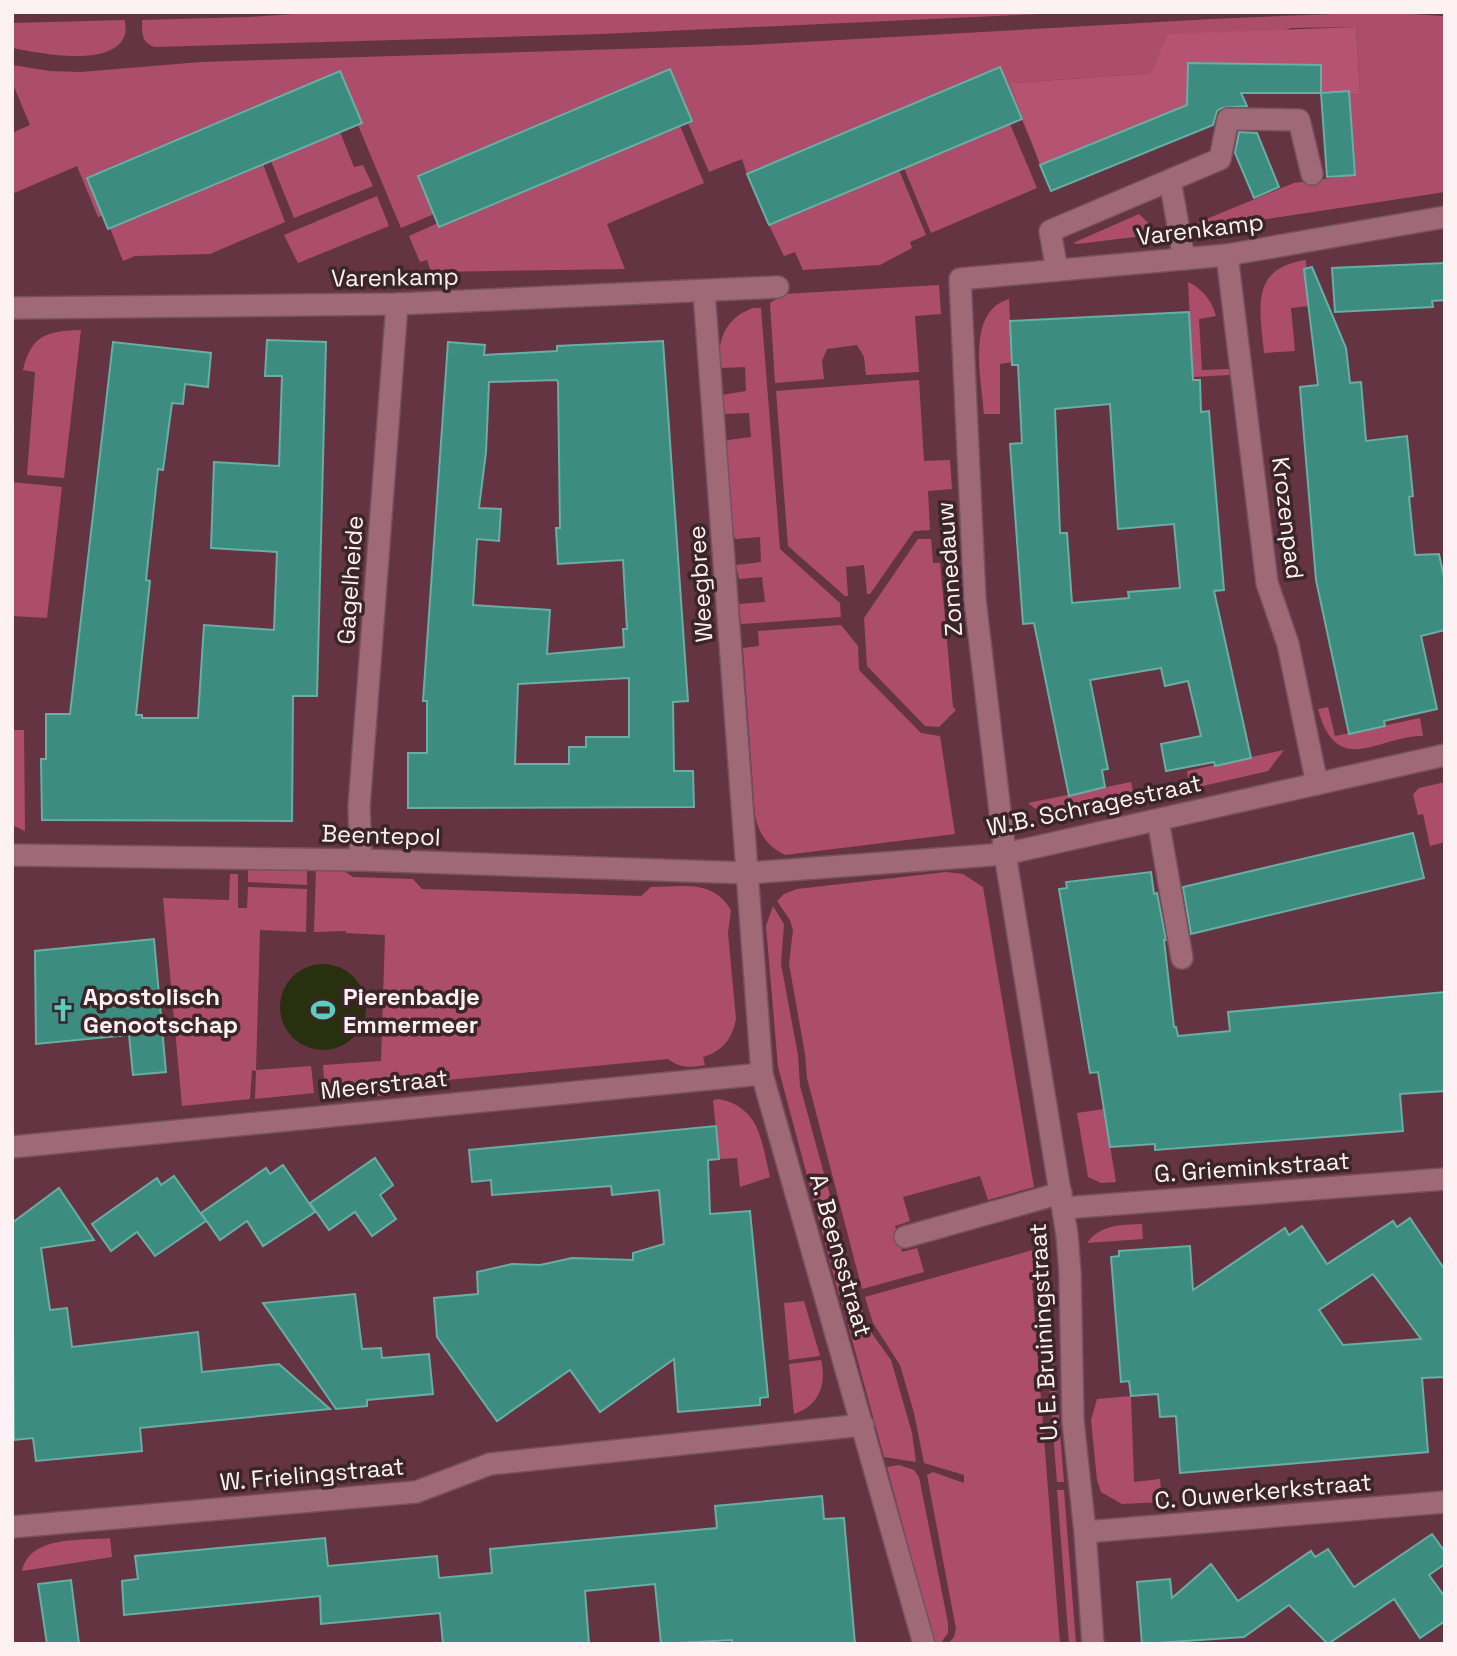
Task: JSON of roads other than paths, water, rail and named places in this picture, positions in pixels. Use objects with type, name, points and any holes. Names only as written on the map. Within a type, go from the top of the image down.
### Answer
[{"type":"street","points":[[1057,270],[1050,231],[1220,159],[1228,119],[1299,120],[1312,174]]},
{"type":"street","points":[[1170,180],[1184,259]]},
{"type":"street","name":"Varenkamp","points":[[960,279],[1227,255],[1445,217]]},
{"type":"street","name":"Krozenpad","points":[[1227,255],[1267,583],[1288,644],[1317,784]]},
{"type":"street","name":"Zonnedauw","points":[[960,279],[975,600],[1005,854]]},
{"type":"street","name":"Varenkamp","points":[[12,308],[397,304],[778,287]]},
{"type":"street","name":"Weegbree","points":[[704,292],[748,873]]},
{"type":"street","name":"Gagelheide","points":[[361,860],[359,807],[397,304]]},
{"type":"street","name":"W.B. Schragestraat","points":[[748,873],[1005,854],[1445,755]]},
{"type":"street","points":[[1158,820],[1182,958]]},
{"type":"street","name":"U. E. Bruiningstraat","points":[[1005,854],[1062,1201],[1070,1272],[1073,1420],[1093,1644]]},
{"type":"street","name":"Beentepol","points":[[12,855],[361,860],[748,873]]},
{"type":"street","name":"A. Beensstraat","points":[[748,873],[762,1074],[925,1644]]},
{"type":"street","name":"Meerstraat","points":[[12,1146],[762,1074]]},
{"type":"street","name":"G. Grieminkstraat","points":[[905,1237],[1062,1201],[1445,1179]]},
{"type":"street","name":"W. Frielingstraat","points":[[12,1527],[416,1492],[490,1464],[863,1425]]},
{"type":"street","name":"C. Ouwerkerkstraat","points":[[1085,1532],[1445,1502]]},
{"type":"place","name":"Apostolisch Genootschap","points":[[63,1010]]},
{"type":"place","name":"Pierenbadje Emmermeer","points":[[323,1010]]}]
